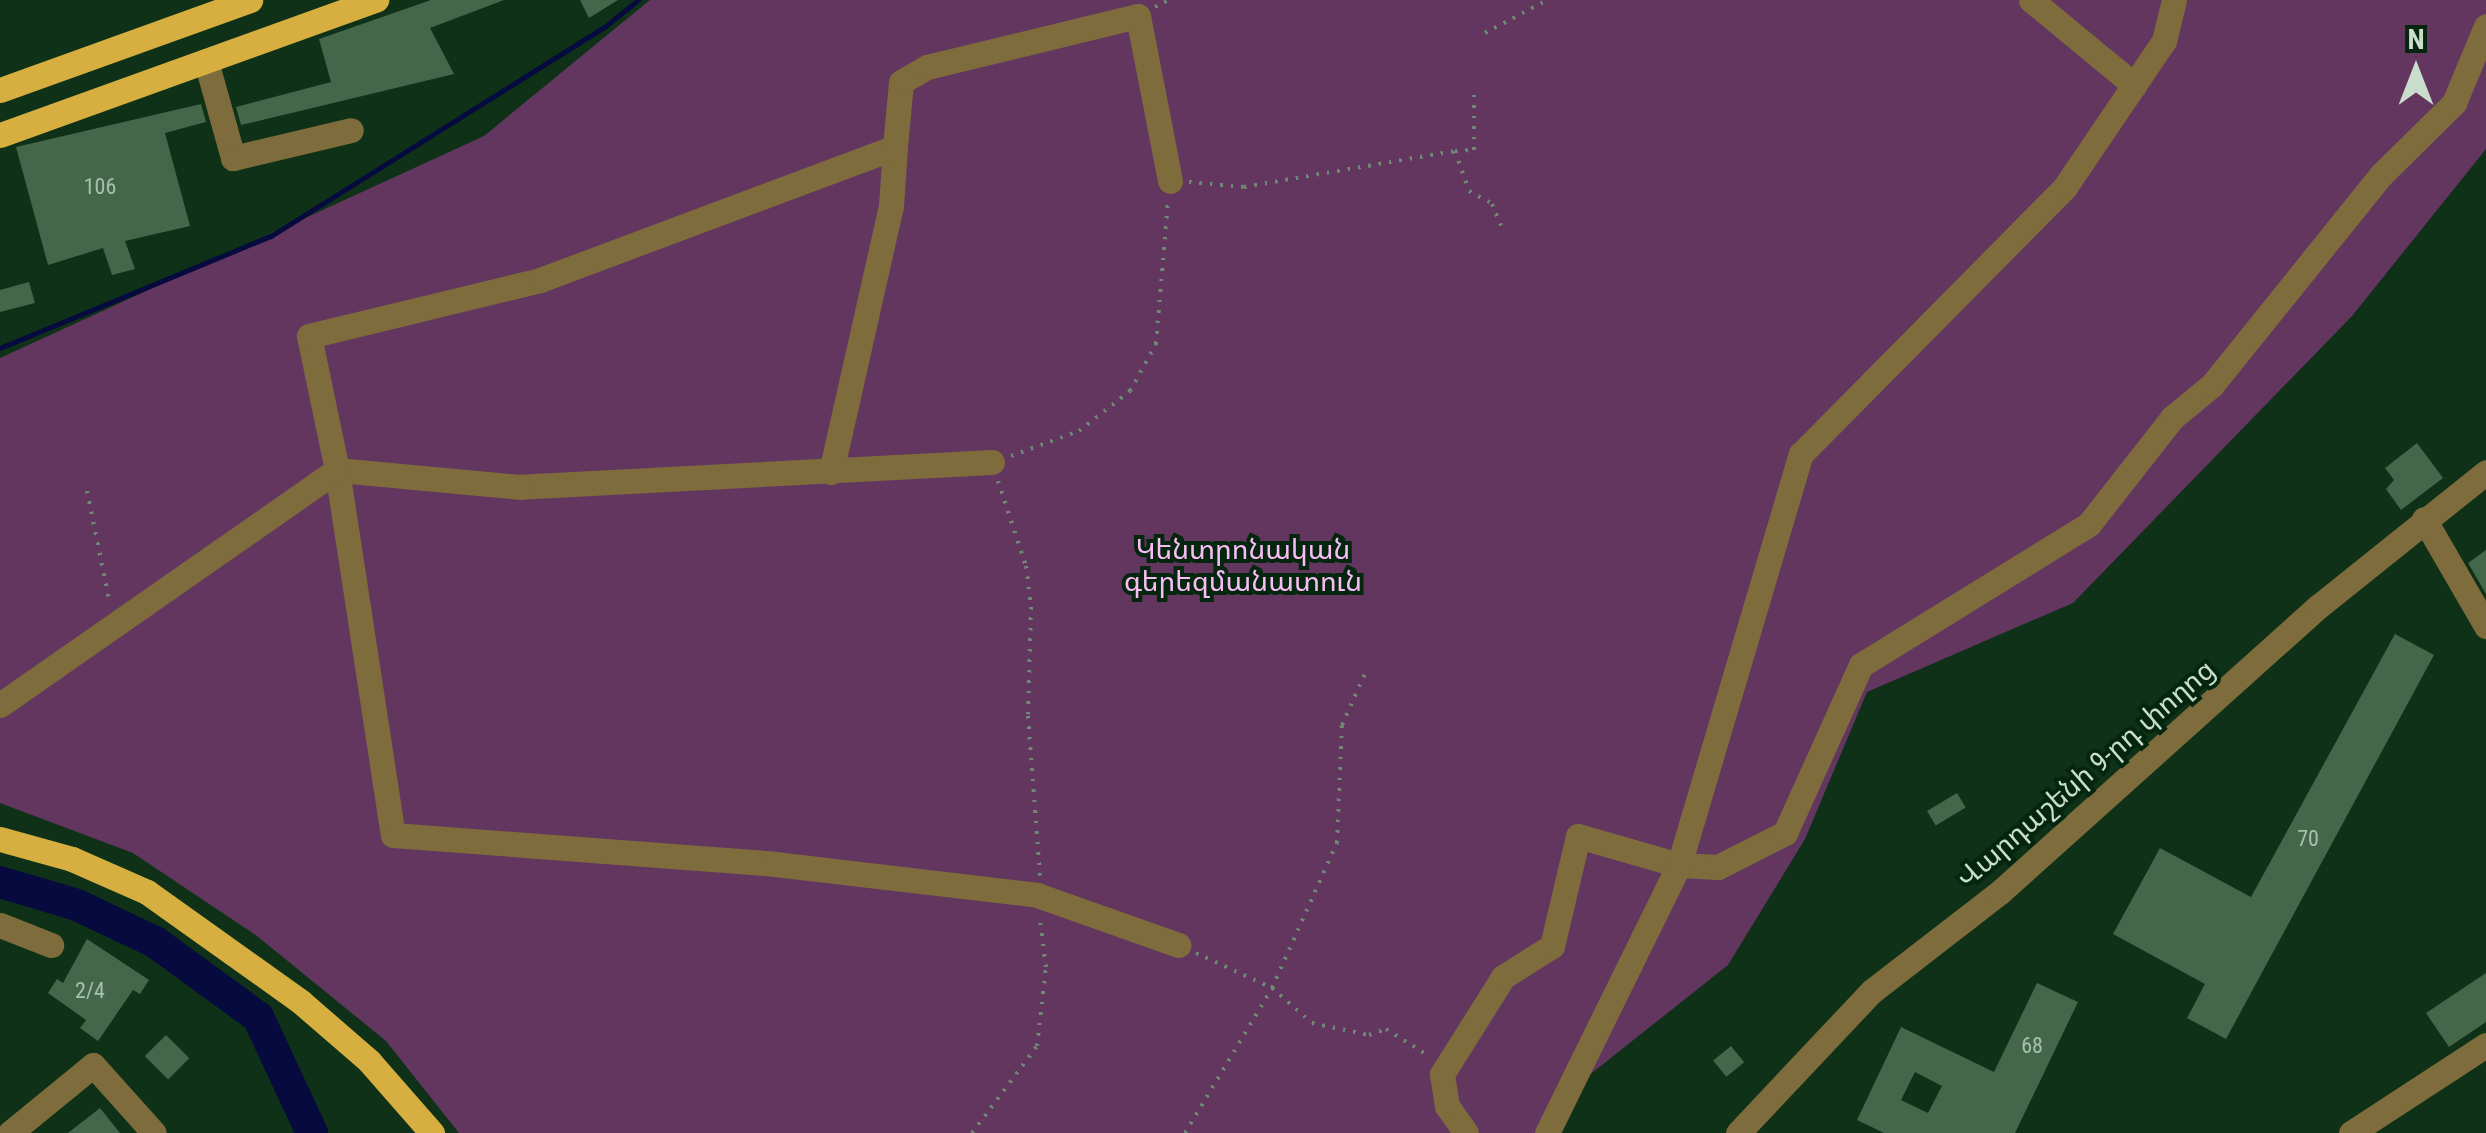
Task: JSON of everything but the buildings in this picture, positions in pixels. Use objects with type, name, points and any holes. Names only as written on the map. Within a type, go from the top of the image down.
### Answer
[{"type":"main road","points":[[0,90],[250,0]]},
{"type":"main road","points":[[0,135],[376,0]]},
{"type":"main road","points":[[0,839],[72,859],[146,892],[302,1002],[369,1062],[432,1133]]},
{"type":"street","points":[[2031,0],[2134,86]]},
{"type":"street","points":[[1546,1133],[1679,864],[1801,454],[2065,187],[2164,41],[2174,0]]},
{"type":"street","points":[[1466,1133],[1447,1106],[1442,1074],[1503,977],[1552,946],[1578,836],[1679,864],[1718,867],[1785,833],[1861,665],[2090,524],[2172,418],[2212,385],[2381,174],[2454,103],[2486,26],[2481,0]]},
{"type":"street","points":[[831,472],[891,206],[900,82],[914,74],[1138,16],[1170,181]]},
{"type":"street","points":[[206,61],[233,158],[351,130]]},
{"type":"street","points":[[895,147],[540,280],[309,336],[337,470],[393,835],[775,864],[1037,894],[1178,945]]},
{"type":"street","points":[[0,705],[337,470],[521,487],[992,462]]},
{"type":"street","name":"Վարդաշենի 9-րդ փողոց","points":[[1738,1133],[1872,990],[2000,892],[2424,519],[2486,472]]},
{"type":"street","points":[[2424,519],[2486,626]]},
{"type":"street","points":[[0,925],[51,945]]},
{"type":"street","points":[[2351,1133],[2486,1046]]},
{"type":"street","points":[[10,1133],[94,1065],[154,1133]]},
{"type":"path","points":[[1485,33],[1547,0]]},
{"type":"path","points":[[972,1133],[1038,1046],[1046,967],[1037,894],[1044,856],[1028,716],[1031,607],[1026,566],[992,462],[1079,431],[1130,391],[1156,344],[1170,181],[1244,187],[1474,150],[1474,88]]},
{"type":"path","points":[[1455,152],[1469,191],[1492,204],[1502,228]]},
{"type":"path","points":[[87,491],[115,628]]},
{"type":"path","points":[[1186,1133],[1272,988],[1337,843],[1342,725],[1366,671]]},
{"type":"path","points":[[1178,945],[1272,988],[1312,1023],[1368,1035],[1386,1029],[1448,1064]]},
{"type":"green space","name":"Կենտրոնական գերեզմանատուն","points":[[650,0],[2486,0],[2486,149],[2352,316],[2073,603],[1867,692],[1805,839],[1728,965],[1554,1103],[1539,1133],[459,1133],[386,1041],[257,936],[133,853],[0,803],[0,358],[484,136]]},
{"type":"waterway","points":[[0,348],[271,236],[603,28],[638,0]]},
{"type":"waterway","points":[[0,882],[77,905],[155,942],[258,1017],[312,1133]]}]
